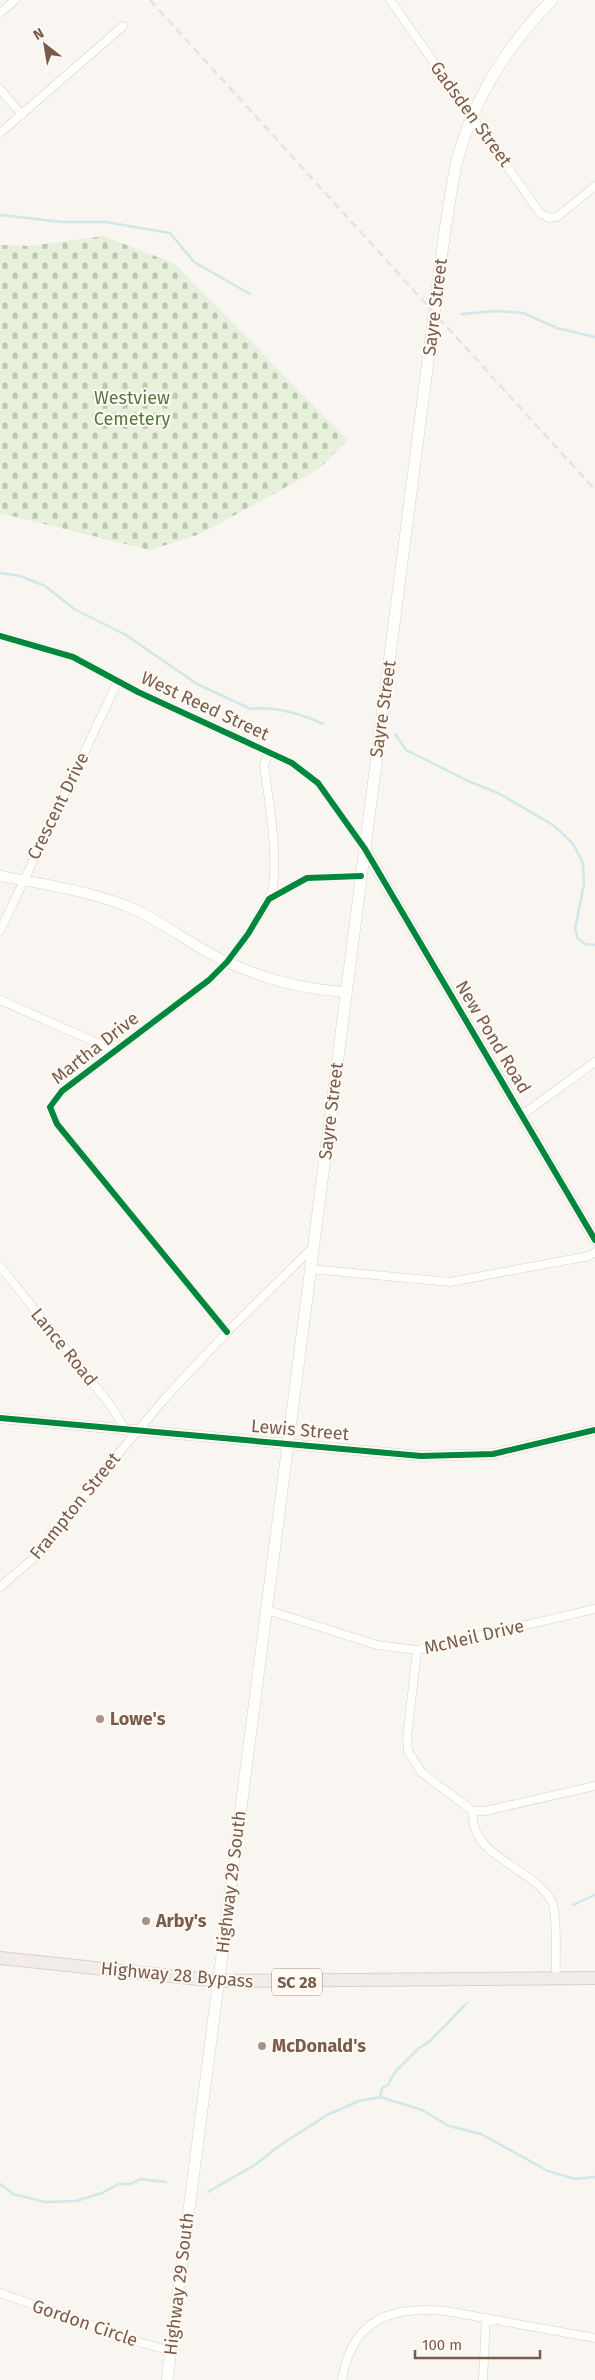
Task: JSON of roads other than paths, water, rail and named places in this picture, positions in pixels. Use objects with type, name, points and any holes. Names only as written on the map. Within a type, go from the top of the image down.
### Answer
[{"type":"highway","name":"Highway 28 Bypass","points":[[0,1958],[218,1981],[595,1978]]},
{"type":"main road","name":"Sayre Street","points":[[286,1444],[444,237],[456,164],[472,117],[498,68],[518,38],[552,0]]},
{"type":"main road","name":"Highway 29 South","points":[[167,2380],[267,1610],[286,1444]]},
{"type":"street","points":[[0,13],[15,0]]},
{"type":"street","name":"Gadsden Street","points":[[390,0],[472,117],[502,156],[540,213],[549,218],[557,217],[595,186]]},
{"type":"street","points":[[0,133],[123,26]]},
{"type":"street","points":[[0,89],[22,115]]},
{"type":"street","name":"West Reed Street","points":[[0,636],[73,657],[118,681],[292,763],[318,783],[365,849]]},
{"type":"street","name":"Crescent Drive","points":[[0,931],[22,880],[118,681]]},
{"type":"street","points":[[268,753],[264,765],[274,860],[273,891],[269,899]]},
{"type":"street","name":"New Pond Road","points":[[365,849],[595,1240]]},
{"type":"street","points":[[0,876],[104,898],[131,908],[227,962],[259,976],[295,986],[346,992]]},
{"type":"street","points":[[269,899],[307,878],[361,876]]},
{"type":"street","name":"Martha Drive","points":[[227,1332],[53,1118],[50,1106],[62,1091],[113,1050],[199,988],[227,962],[257,921],[269,899]]},
{"type":"street","points":[[0,1000],[113,1050]]},
{"type":"street","points":[[522,1115],[595,1062]]},
{"type":"street","name":"Frampton Street","points":[[0,1587],[43,1550],[136,1430],[227,1332],[312,1248]]},
{"type":"street","points":[[310,1269],[450,1282],[559,1262],[595,1252]]},
{"type":"street","name":"Lance Road","points":[[0,1266],[99,1391],[125,1429]]},
{"type":"street","name":"Lewis Street","points":[[0,1418],[421,1456],[472,1456],[516,1449],[595,1430]]},
{"type":"street","name":"McNeil Drive","points":[[267,1610],[377,1645],[417,1650],[595,1608]]},
{"type":"street","points":[[417,1650],[407,1738],[408,1751],[422,1773],[473,1810],[499,1810],[595,1786]]},
{"type":"street","points":[[473,1810],[475,1828],[485,1845],[533,1878],[552,1902],[556,1979]]},
{"type":"street","name":"Gordon Circle","points":[[0,2293],[139,2342],[171,2351]]},
{"type":"street","points":[[342,2380],[349,2349],[361,2333],[398,2311],[422,2309],[486,2318],[595,2338]]},
{"type":"street","points":[[483,2380],[486,2318]]},
{"type":"waterway","points":[[0,215],[63,222],[106,222],[170,233],[194,262],[250,294]]},
{"type":"waterway","points":[[462,314],[497,311],[523,313],[557,328],[595,337]]},
{"type":"waterway","points":[[0,573],[20,576],[45,586],[74,609],[126,635],[197,684],[251,709],[260,708],[288,712],[323,724]]},
{"type":"waterway","points":[[395,734],[406,750],[470,782],[498,793],[553,825],[573,844],[583,863],[584,884],[575,929],[578,939],[585,944],[595,945]]},
{"type":"waterway","points":[[573,1905],[595,1895]]},
{"type":"waterway","points":[[380,2097],[382,2088],[388,2085],[395,2072],[419,2048],[430,2041],[467,2003]]},
{"type":"waterway","points":[[208,2192],[256,2164],[279,2146],[327,2115],[359,2101],[380,2097],[422,2110],[449,2126],[481,2134],[548,2171],[575,2179],[595,2177]]},
{"type":"waterway","points":[[0,2184],[13,2194],[45,2202],[76,2201],[102,2193],[119,2184],[130,2184],[141,2179],[166,2182]]},
{"type":"railway","points":[[150,0],[595,490]]},
{"type":"place","name":"Lowe's","points":[[100,1719]]},
{"type":"place","name":"Arby's","points":[[146,1921]]},
{"type":"place","name":"McDonald's","points":[[262,2046]]},
{"type":"park label","name":"Westview Cemetery","points":[[132,408]]}]
